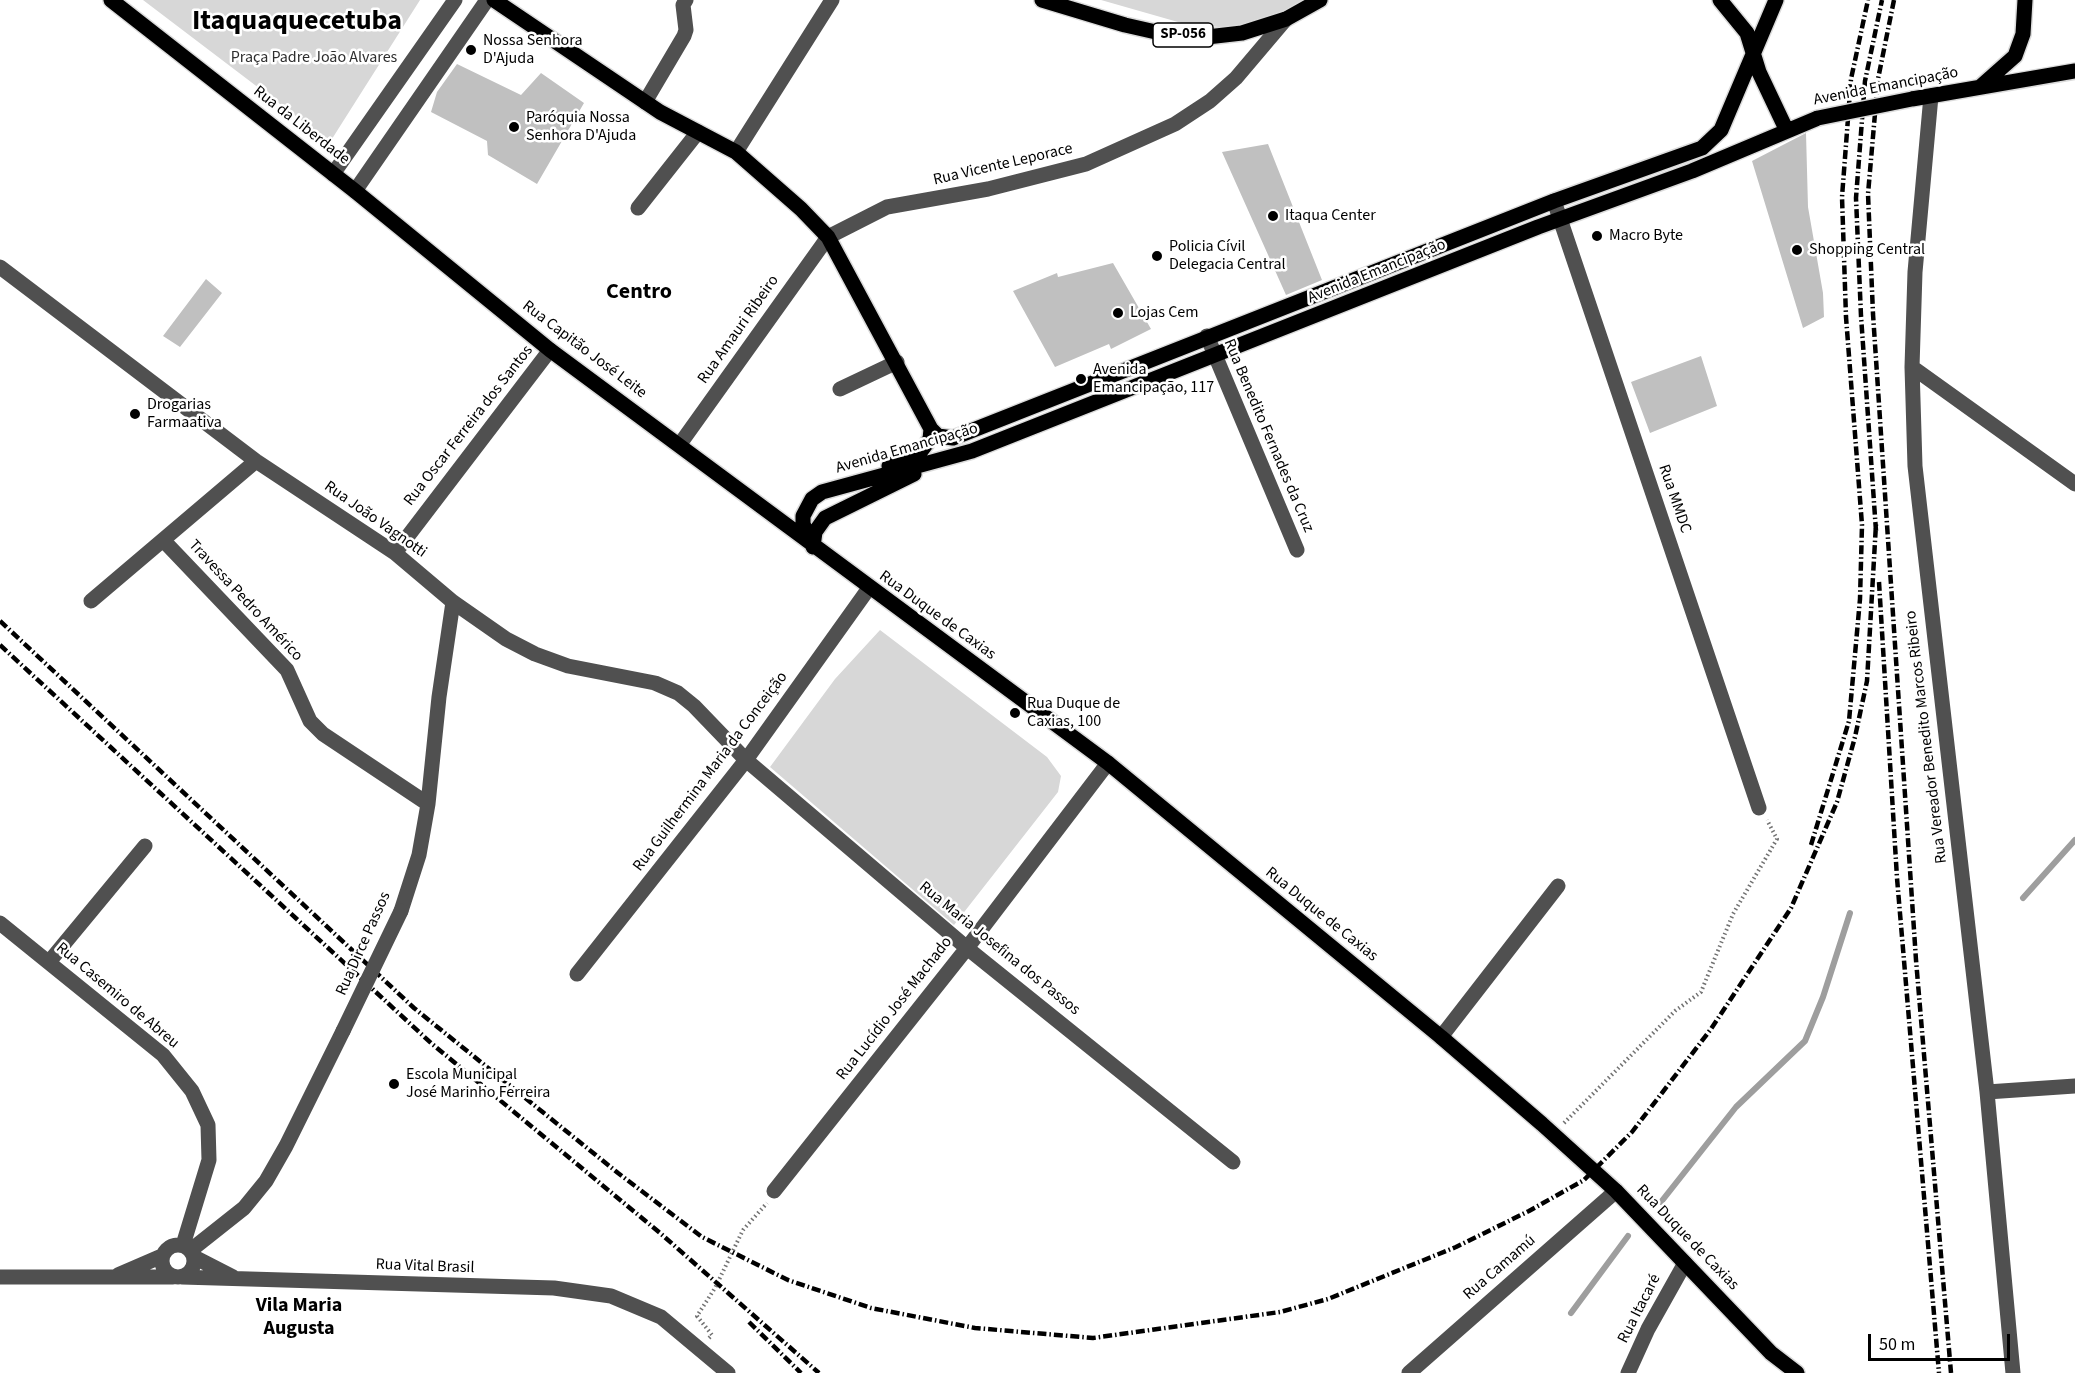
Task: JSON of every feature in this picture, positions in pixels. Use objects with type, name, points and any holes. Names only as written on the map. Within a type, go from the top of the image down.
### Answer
[{"type":"main road","name":"Rua da Liberdade","points":[[111,0],[355,191]]},
{"type":"main road","points":[[494,0],[645,102],[736,152],[801,209],[828,237],[931,429],[927,446],[921,451],[856,481]]},
{"type":"main road","name":"SP-056","points":[[1042,0],[1125,25],[1169,34],[1207,37],[1242,33],[1286,19],[1320,0]]},
{"type":"main road","points":[[1720,0],[1747,33],[1759,72],[1786,129]]},
{"type":"main road","points":[[1754,52],[1776,0]]},
{"type":"main road","points":[[1977,88],[2015,57],[2023,34],[2025,0]]},
{"type":"main road","name":"Avenida Emancipação","points":[[931,429],[945,438],[964,436],[1207,336],[1554,201],[1702,148],[1721,130],[1754,52]]},
{"type":"main road","name":"Avenida Emancipação","points":[[803,516],[812,500],[822,492],[856,481],[939,462],[1561,219],[1700,168],[1786,129],[1818,118],[1912,99],[2074,74]]},
{"type":"main road","name":"Rua Capitão José Leite","points":[[355,191],[550,350],[680,444],[767,511],[803,516]]},
{"type":"main road","points":[[813,547],[815,532],[825,518],[939,462]]},
{"type":"main road","name":"Rua Duque de Caxias","points":[[767,511],[1108,763],[1441,1037],[1616,1191],[1772,1353],[1797,1373]]},
{"type":"main road","points":[[803,516],[806,535],[813,547]]},
{"type":"street","points":[[333,174],[455,0]]},
{"type":"street","points":[[355,191],[487,0]]},
{"type":"street","points":[[645,102],[684,36],[686,30],[683,5],[686,0]]},
{"type":"street","points":[[736,152],[832,0]]},
{"type":"street","name":"Rua Vicente Leporace","points":[[828,237],[887,207],[988,189],[1076,168],[1175,124],[1210,101],[1236,78],[1286,19]]},
{"type":"street","name":"Rua Vereador Benedito Marcos Ribeiro","points":[[1931,96],[1915,272],[1912,367],[1915,466],[1987,1092],[2013,1373]]},
{"type":"street","points":[[638,208],[698,132]]},
{"type":"street","name":"Rua MMDC","points":[[1554,201],[1759,808]]},
{"type":"street","name":"Rua Amauri Ribeiro","points":[[680,444],[828,237]]},
{"type":"street","name":"Rua João Vagnotti","points":[[0,267],[256,460],[395,553],[453,603],[506,639],[535,654],[568,666],[655,683],[678,693],[694,706],[746,760]]},
{"type":"street","name":"Rua Benedito Fernades da Cruz","points":[[1207,336],[1297,550]]},
{"type":"street","name":"Rua Oscar Ferreira dos Santos","points":[[395,553],[550,350]]},
{"type":"street","points":[[840,390],[897,362]]},
{"type":"street","points":[[1912,367],[2075,484]]},
{"type":"street","name":"Travessa Pedro Américo","points":[[91,601],[256,460]]},
{"type":"street","name":"Travessa Pedro Américo","points":[[163,540],[287,670],[310,721],[323,734],[428,804]]},
{"type":"street","name":"Rua Guilhermina Maria da Conceição","points":[[577,974],[746,760],[869,588]]},
{"type":"street","name":"Rua Dirce Passos","points":[[189,1251],[244,1208],[266,1181],[344,1031],[401,911],[419,855],[428,804],[439,697],[453,603]]},
{"type":"street","name":"Rua Maria Josefina dos Passos","points":[[746,760],[967,948],[1233,1162]]},
{"type":"street","name":"Rua Lucídio José Machado","points":[[774,1191],[967,948],[1108,763]]},
{"type":"street","points":[[49,962],[145,846]]},
{"type":"street","points":[[1441,1037],[1558,886]]},
{"type":"street","name":"Rua Casemiro de Abreu","points":[[0,923],[163,1055],[192,1091],[208,1125],[209,1160],[189,1251]]},
{"type":"street","points":[[1987,1092],[2075,1086]]},
{"type":"street","name":"Rua Camamú","points":[[1409,1373],[1616,1191]]},
{"type":"street","points":[[174,1245],[189,1251],[194,1265],[189,1273],[178,1277],[166,1272],[162,1265],[162,1256],[166,1249],[174,1245]]},
{"type":"street","name":"Rua Vital Brasil","points":[[189,1251],[238,1280]]},
{"type":"street","name":"Rua Vital Brasil","points":[[111,1278],[162,1256]]},
{"type":"street","name":"Rua Itacaré","points":[[1628,1373],[1648,1329],[1685,1263]]},
{"type":"street","name":"Rua Vital Brasil","points":[[0,1277],[178,1277],[554,1288],[611,1296],[661,1317],[700,1347],[728,1373]]},
{"type":"path","points":[[1553,1134],[1675,1011],[1701,992],[1733,914],[1777,839],[1759,808]]},
{"type":"path","points":[[700,1347],[712,1335],[697,1316],[715,1288],[743,1230],[763,1210],[774,1191]]},
{"type":"green space","name":"Praça Padre João Alvares","points":[[143,0],[420,0],[330,142]]},
{"type":"green space","points":[[1101,0],[1304,0],[1272,18],[1230,28],[1185,24]]},
{"type":"green space","points":[[880,630],[1047,757],[1061,776],[1058,792],[954,925],[770,767],[835,679]]},
{"type":"building","name":"Paróquia Nossa Senhora D'Ajuda","points":[[457,64],[521,95],[541,73],[584,103],[537,184],[488,155],[487,141],[431,112],[437,92]]},
{"type":"building","name":"Shopping Central","points":[[1806,133],[1808,207],[1823,293],[1824,317],[1803,328],[1752,161]]},
{"type":"building","name":"Itaqua Center","points":[[1268,144],[1322,280],[1286,295],[1222,152]]},
{"type":"building","points":[[1113,263],[1151,329],[1111,349],[1109,344],[1055,367],[1013,291],[1057,273],[1058,277]]},
{"type":"building","points":[[206,279],[222,293],[180,347],[163,336]]},
{"type":"building","points":[[1701,356],[1717,406],[1650,433],[1631,382]]},
{"type":"waterway","points":[[2023,898],[2075,840]]},
{"type":"waterway","points":[[1661,1202],[1736,1107],[1805,1041],[1823,997],[1850,913]]},
{"type":"waterway","points":[[1571,1313],[1628,1236]]},
{"type":"railway","points":[[1811,845],[1849,721],[1860,599],[1862,525],[1846,317],[1842,197],[1851,79],[1868,0]]},
{"type":"railway","points":[[1876,531],[1861,316],[1856,198],[1865,81],[1882,0]]},
{"type":"railway","points":[[1894,0],[1878,79],[1868,194],[1873,314],[1916,960],[1951,1373]]},
{"type":"railway","points":[[0,621],[414,1008],[618,1173],[702,1237],[788,1280],[871,1308],[975,1328],[1093,1338],[1280,1312],[1328,1299],[1456,1247],[1529,1211],[1584,1180],[1632,1132],[1711,1029],[1791,908],[1837,802],[1855,737],[1867,681],[1876,524]]},
{"type":"railway","points":[[1879,582],[1897,878],[1939,1373]]},
{"type":"railway","points":[[0,645],[431,1043],[660,1233],[819,1373]]},
{"type":"railway","points":[[749,1322],[801,1373]]},
{"type":"place","name":"Nossa Senhora D'Ajuda","points":[[471,50]]},
{"type":"place","name":"Paróquia Nossa Senhora D'Ajuda","points":[[514,127]]},
{"type":"place","name":"Itaqua Center","points":[[1273,216]]},
{"type":"place","name":"Macro Byte","points":[[1597,236]]},
{"type":"place","name":"Shopping Central","points":[[1797,250]]},
{"type":"place","name":"Policia Cívil Delegacia Central","points":[[1157,256]]},
{"type":"place","name":"Lojas Cem","points":[[1118,313]]},
{"type":"place","name":"Avenida Emancipação, 117","points":[[1081,379]]},
{"type":"place","name":"Drogarias Farmaativa","points":[[135,414]]},
{"type":"place","name":"Rua Duque de Caxias, 100","points":[[1015,713]]},
{"type":"place","name":"Escola Municipal José Marinho Ferreira","points":[[394,1084]]},
{"type":"district","name":"Itaquaquecetuba","points":[[297,23]]},
{"type":"district","name":"Centro","points":[[639,293]]},
{"type":"district","name":"Vila Maria Augusta","points":[[299,1318]]}]
